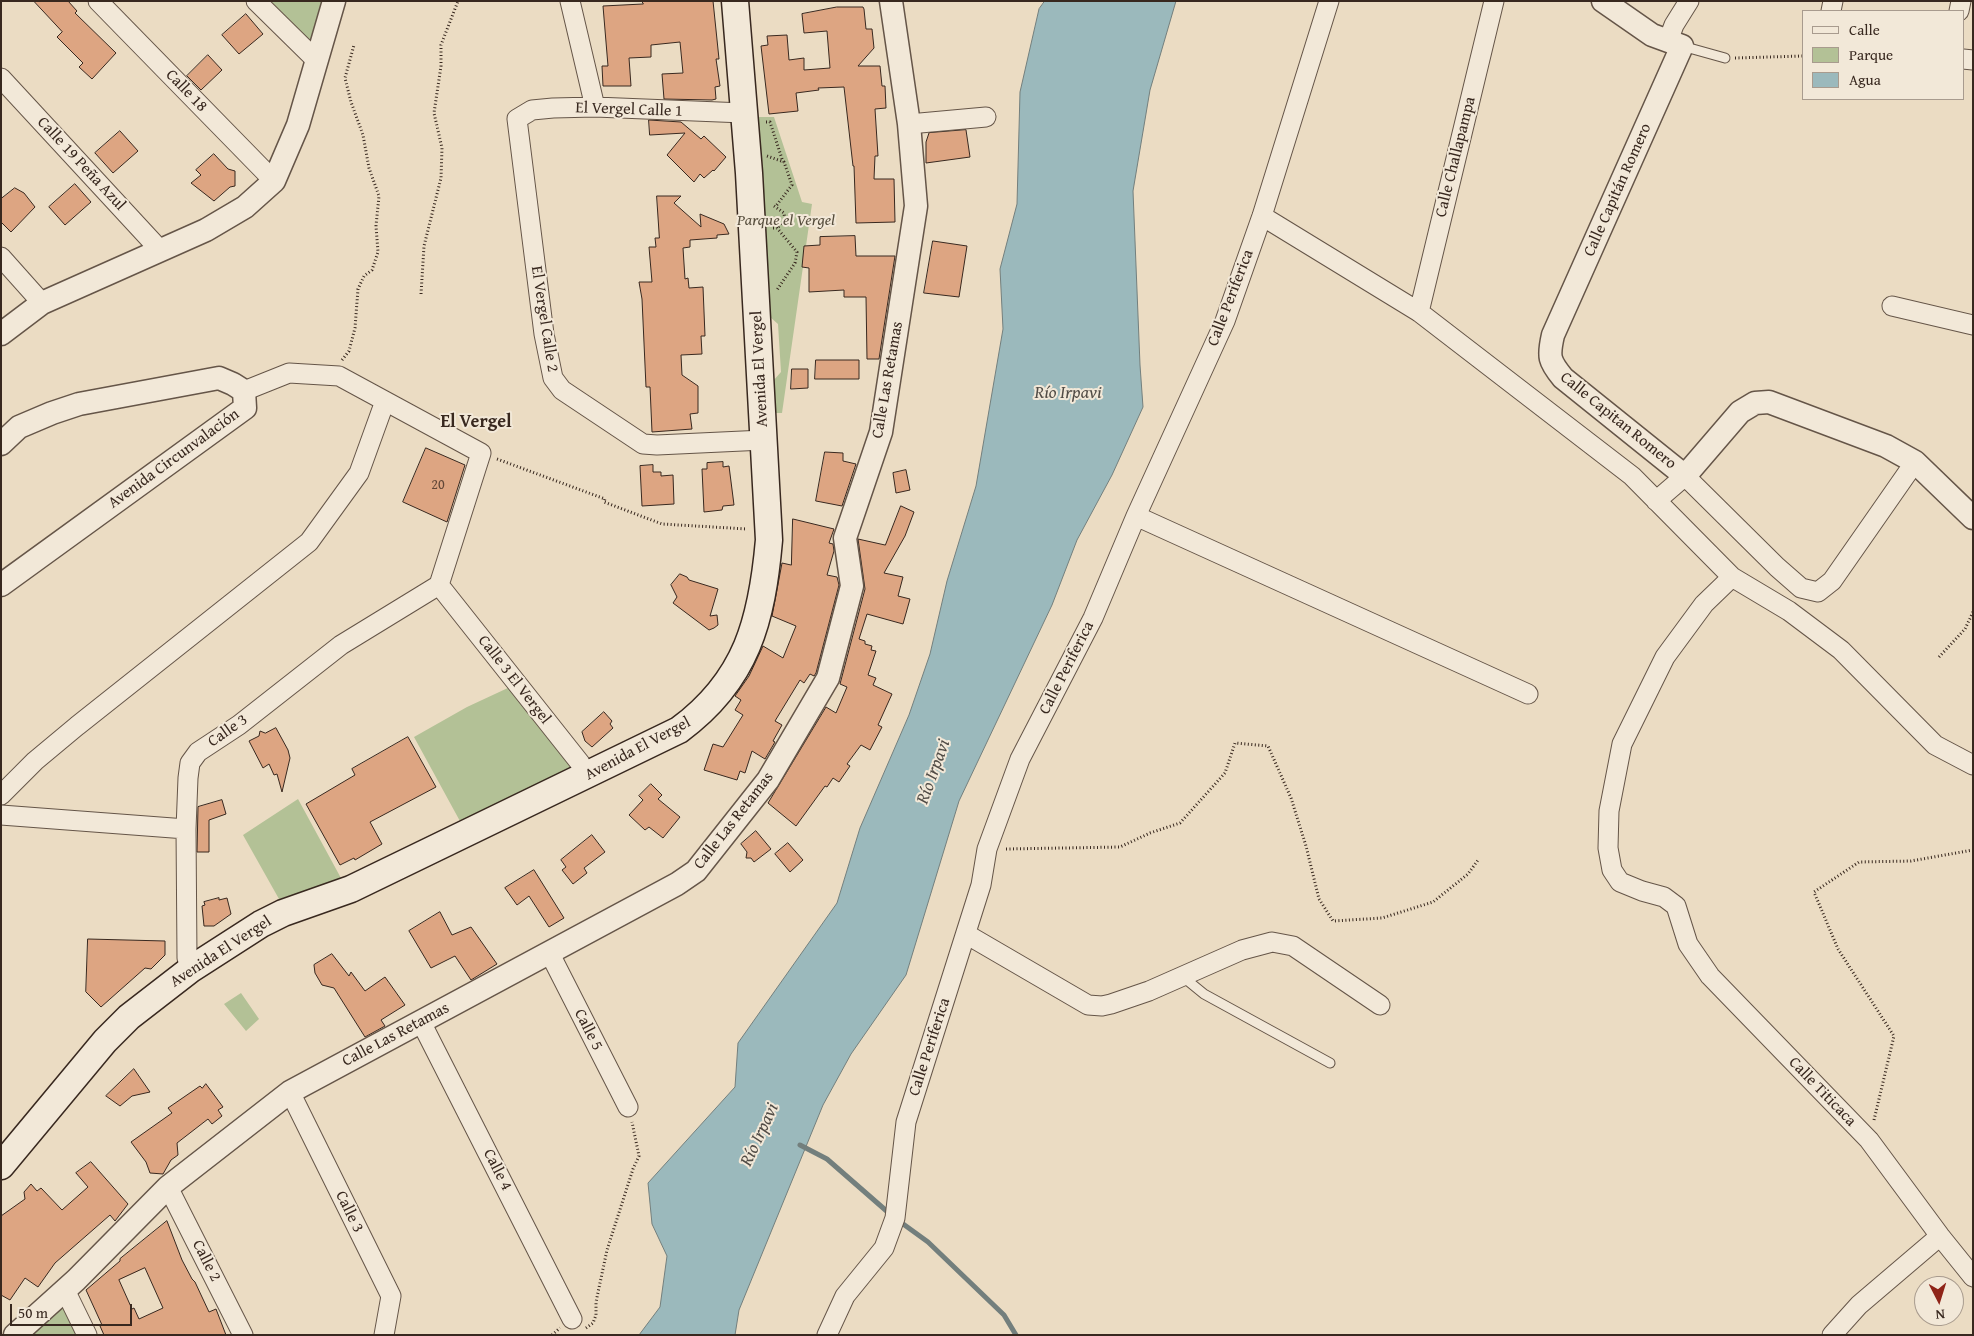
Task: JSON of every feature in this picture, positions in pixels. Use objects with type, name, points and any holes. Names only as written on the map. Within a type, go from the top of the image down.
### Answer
[{"type":"main road","name":"Avenida El Vergel","points":[[3,1161],[105,1041],[148,1002],[191,969],[261,924],[351,889],[586,777],[679,730],[699,715],[720,693],[741,660],[755,627],[766,582],[770,540],[759,342],[752,117],[735,1]]},
{"type":"street","name":"Calle 18","points":[[98,1],[274,181]]},
{"type":"street","points":[[256,1],[316,60]]},
{"type":"street","points":[[1,334],[42,303],[206,230],[245,207],[274,181],[298,124],[334,1]]},
{"type":"street","points":[[570,1],[595,107]]},
{"type":"street","name":"Calle Las Retamas","points":[[16,1335],[65,1290],[168,1187],[290,1092],[677,884],[696,871],[768,780],[828,678],[852,586],[845,538],[881,432],[916,206],[909,124],[891,1]]},
{"type":"street","name":"Calle Periferica","points":[[827,1335],[845,1296],[884,1248],[895,1218],[906,1122],[981,885],[987,849],[1020,760],[1093,618],[1136,516],[1225,320],[1262,216],[1328,1]]},
{"type":"street","name":"Calle Challapampa","points":[[1418,312],[1494,1]]},
{"type":"street","points":[[1603,1],[1652,35],[1675,43],[1674,25],[1689,1]]},
{"type":"street","name":"Calle Capitán Romero","points":[[1553,335],[1675,43]]},
{"type":"street","name":"Calle 19 Peña Azul","points":[[1,78],[160,250]]},
{"type":"street","name":"El Vergel Calle 1","points":[[517,119],[532,110],[595,107],[752,117]]},
{"type":"street","points":[[909,124],[986,117]]},
{"type":"street","name":"El Vergel Calle 2","points":[[517,119],[544,334],[553,378],[562,390],[643,444],[764,440]]},
{"type":"street","points":[[1262,216],[1418,312],[1632,476],[1732,577],[1789,611],[1841,650],[1935,746],[1973,766]]},
{"type":"street","points":[[1,256],[42,303]]},
{"type":"street","points":[[1892,306],[1973,325]]},
{"type":"street","name":"Calle Capitan Romero","points":[[1553,335],[1548,354],[1553,366],[1563,378],[1685,476]]},
{"type":"street","points":[[244,391],[289,373],[339,376],[481,453],[439,585]]},
{"type":"street","name":"Avenida Circunvalación","points":[[1,444],[19,427],[79,404],[219,378],[234,384],[244,391],[245,408],[1,585]]},
{"type":"street","points":[[1,795],[35,761],[77,726],[309,542],[359,473],[385,400]]},
{"type":"street","points":[[1656,501],[1685,476],[1740,412],[1755,403],[1769,402],[1886,446],[1915,462],[1973,518]]},
{"type":"street","points":[[1685,476],[1777,567],[1801,588],[1818,592],[1832,581],[1915,462]]},
{"type":"street","points":[[1136,516],[1528,694]]},
{"type":"street","name":"Calle Titicaca","points":[[1732,577],[1704,604],[1664,657],[1622,744],[1610,811],[1608,848],[1612,870],[1620,882],[1642,891],[1664,896],[1676,906],[1688,944],[1710,976],[1869,1140],[1973,1277]]},
{"type":"street","name":"Calle 3 El Vergel","points":[[439,585],[580,763],[586,777]]},
{"type":"street","name":"Calle 3","points":[[191,969],[187,958],[186,829],[190,764],[198,752],[239,725],[341,645],[439,585]]},
{"type":"street","points":[[1,815],[186,829]]},
{"type":"street","points":[[966,934],[1088,1005],[1102,1006],[1111,1004],[1242,950],[1272,942],[1293,946],[1380,1005]]},
{"type":"street","name":"Calle 5","points":[[549,952],[628,1107]]},
{"type":"street","name":"Calle 4","points":[[421,1022],[572,1319]]},
{"type":"street","name":"Calle 3","points":[[290,1092],[391,1296],[384,1335]]},
{"type":"street","name":"Calle 2","points":[[168,1187],[243,1335]]},
{"type":"street","points":[[1832,1335],[1859,1305],[1940,1236]]},
{"type":"street","points":[[65,1290],[87,1335]]},
{"type":"lane","points":[[1675,43],[1725,58]]},
{"type":"lane","points":[[1182,976],[1204,994],[1330,1063]]},
{"type":"path","points":[[421,294],[424,246],[441,178],[442,148],[434,113],[441,66],[441,45],[458,1]]},
{"type":"path","points":[[329,376],[349,351],[354,328],[358,289],[364,276],[372,270],[378,252],[376,226],[379,196],[368,168],[363,135],[345,78],[354,45]]},
{"type":"path","points":[[1725,58],[1802,56]]},
{"type":"path","points":[[752,117],[770,122],[792,185],[776,206]]},
{"type":"path","points":[[762,154],[784,162]]},
{"type":"path","points":[[767,228],[777,228],[785,221],[784,213],[776,206],[770,206]]},
{"type":"path","points":[[776,292],[795,263],[797,252],[777,228]]},
{"type":"path","points":[[481,453],[605,499],[604,502],[662,524],[750,529],[750,534]]},
{"type":"path","points":[[1940,657],[1965,629],[1973,612]]},
{"type":"path","points":[[987,849],[1120,847],[1150,833],[1180,823],[1225,773],[1235,742],[1268,746],[1291,798],[1306,846],[1319,899],[1333,921],[1382,918],[1434,902],[1468,874],[1478,860]]},
{"type":"path","points":[[1869,1140],[1894,1036],[1838,949],[1814,892],[1859,862],[1911,861],[1973,850]]},
{"type":"path","points":[[572,1319],[579,1328],[588,1328],[593,1324],[607,1250],[639,1156],[628,1107]]},
{"type":"green space","points":[[269,1],[328,1],[310,44]]},
{"type":"green space","name":"Parque el Vergel","points":[[756,117],[774,117],[802,202],[812,204],[782,413],[775,413],[773,381],[781,372],[778,324],[770,317]]},
{"type":"green space","points":[[510,687],[572,765],[571,770],[461,823],[414,737],[467,707]]},
{"type":"green space","points":[[298,799],[342,880],[279,899],[243,835]]},
{"type":"green space","points":[[241,993],[259,1019],[246,1031],[224,1004]]},
{"type":"green space","points":[[58,1308],[64,1308],[83,1335],[26,1335]]},
{"type":"water","name":"Río Irpavi","points":[[1045,1],[1176,1],[1150,90],[1133,191],[1143,407],[1112,475],[1077,540],[1052,605],[959,801],[906,975],[851,1054],[823,1105],[739,1310],[735,1335],[639,1335],[660,1307],[667,1256],[652,1224],[648,1183],[735,1087],[738,1043],[837,903],[860,828],[909,715],[930,654],[947,581],[976,486],[1003,329],[1000,269],[1017,204],[1020,92],[1039,9]]},
{"type":"building","points":[[34,1],[68,1],[77,11],[75,13],[116,53],[92,79],[79,67],[83,63],[57,37],[62,32]]},
{"type":"building","points":[[642,1],[713,1],[719,59],[716,59],[720,86],[715,87],[716,99],[664,99],[662,74],[683,73],[680,42],[651,45],[651,57],[629,58],[631,86],[603,86],[602,66],[608,66],[603,6],[643,4]]},
{"type":"building","points":[[837,7],[863,7],[866,29],[872,29],[874,48],[858,66],[880,66],[882,86],[885,86],[886,108],[875,109],[878,156],[875,156],[874,179],[894,179],[895,222],[856,223],[854,166],[844,87],[818,88],[819,90],[796,93],[798,111],[769,114],[761,46],[768,45],[767,36],[787,35],[789,60],[804,58],[804,70],[830,68],[827,31],[804,33],[802,14]]},
{"type":"building","points":[[246,14],[263,34],[239,54],[222,35]]},
{"type":"building","points":[[208,55],[222,70],[201,90],[187,76]]},
{"type":"building","points":[[649,120],[681,122],[701,139],[704,136],[726,157],[714,171],[704,178],[700,174],[694,182],[667,155],[685,133],[650,135]]},
{"type":"building","points":[[966,130],[970,157],[926,163],[926,142],[929,133]]},
{"type":"building","points":[[120,131],[138,151],[113,173],[95,153]]},
{"type":"building","points":[[214,154],[228,169],[235,171],[235,186],[230,187],[214,201],[191,183],[201,175],[196,170]]},
{"type":"building","points":[[75,184],[91,202],[65,225],[49,207]]},
{"type":"building","points":[[15,188],[24,193],[35,207],[11,232],[1,222],[1,199]]},
{"type":"building","points":[[657,196],[681,196],[674,203],[701,227],[700,214],[724,224],[729,234],[717,235],[717,238],[690,240],[690,247],[683,248],[685,279],[688,278],[689,288],[703,287],[705,336],[701,336],[702,354],[681,355],[682,375],[698,386],[698,413],[690,414],[692,429],[652,432],[650,387],[646,387],[642,299],[639,282],[652,282],[649,247],[656,247],[655,238],[659,238]]},
{"type":"building","points":[[855,236],[856,256],[895,256],[879,359],[867,359],[866,297],[844,297],[844,290],[809,292],[809,268],[802,267],[804,246],[820,245],[820,237]]},
{"type":"building","points":[[933,241],[967,246],[959,297],[924,293]]},
{"type":"building","points":[[816,360],[859,360],[859,379],[815,379]]},
{"type":"building","points":[[792,369],[808,369],[808,388],[791,389]]},
{"type":"building","points":[[426,448],[465,465],[447,522],[403,502]]},
{"type":"building","points":[[825,452],[843,453],[843,461],[856,464],[842,506],[816,501]]},
{"type":"building","points":[[723,462],[723,467],[729,466],[734,505],[723,506],[722,510],[704,512],[702,469],[707,469],[707,463]]},
{"type":"building","points":[[653,465],[653,472],[661,472],[661,476],[673,475],[674,504],[642,506],[640,466]]},
{"type":"building","points":[[906,470],[910,490],[896,493],[893,473]]},
{"type":"building","points":[[901,506],[914,512],[905,536],[884,573],[903,577],[898,596],[910,599],[903,624],[867,614],[859,639],[865,641],[865,644],[872,646],[871,650],[876,651],[868,675],[876,678],[873,685],[892,694],[878,725],[882,727],[870,750],[861,745],[847,764],[850,766],[839,782],[833,778],[827,787],[825,786],[796,826],[768,803],[826,707],[836,713],[847,687],[840,684],[865,589],[858,539],[885,545]]},
{"type":"building","points":[[793,519],[834,529],[829,543],[833,544],[834,551],[827,575],[837,577],[839,585],[816,673],[814,676],[810,674],[804,683],[800,680],[775,721],[782,725],[765,759],[752,751],[745,773],[740,771],[737,780],[704,770],[713,744],[723,747],[743,715],[735,710],[741,700],[735,696],[749,676],[763,646],[783,658],[796,626],[772,616],[782,563],[791,565]]},
{"type":"building","points":[[680,574],[689,580],[718,589],[710,616],[717,615],[718,625],[714,628],[709,630],[673,603],[677,597],[671,585]]},
{"type":"building","points":[[604,712],[612,721],[610,724],[613,728],[592,747],[585,741],[582,732]]},
{"type":"building","points":[[276,728],[288,750],[290,758],[282,792],[277,774],[274,775],[269,764],[263,768],[249,741],[259,736],[260,731],[265,733]]},
{"type":"building","points":[[408,737],[436,787],[370,822],[382,844],[355,860],[354,858],[340,865],[306,804],[355,775],[352,769]]},
{"type":"building","points":[[651,784],[662,795],[658,799],[680,817],[663,838],[649,827],[645,830],[629,815],[643,800],[639,796]]},
{"type":"building","points":[[222,800],[226,814],[209,820],[209,852],[197,852],[198,807]]},
{"type":"building","points":[[756,831],[771,849],[754,862],[751,858],[746,858],[747,852],[741,844]]},
{"type":"building","points":[[592,835],[605,852],[584,868],[587,873],[573,884],[562,870],[566,867],[561,860]]},
{"type":"building","points":[[788,843],[803,860],[790,872],[775,854]]},
{"type":"building","points":[[534,870],[564,918],[549,927],[529,896],[517,905],[505,888]]},
{"type":"building","points":[[219,898],[219,900],[227,898],[231,914],[214,926],[204,926],[202,906],[205,905],[204,902]]},
{"type":"building","points":[[440,912],[452,935],[471,927],[497,964],[471,980],[455,956],[431,968],[409,931]]},
{"type":"building","points":[[88,939],[165,941],[165,955],[151,969],[145,968],[101,1007],[86,992]]},
{"type":"building","points":[[332,954],[349,976],[351,972],[365,991],[385,977],[405,1005],[381,1020],[385,1026],[365,1037],[334,988],[322,985],[315,973],[314,965]]},
{"type":"building","points":[[134,1069],[150,1092],[132,1096],[120,1106],[106,1096]]},
{"type":"building","points":[[206,1084],[223,1107],[218,1110],[222,1116],[212,1124],[208,1119],[177,1143],[178,1155],[171,1160],[163,1174],[150,1173],[146,1162],[131,1142],[172,1113],[168,1108],[200,1086],[202,1088]]},
{"type":"building","points":[[91,1162],[128,1204],[115,1221],[110,1215],[55,1263],[38,1287],[25,1278],[10,1300],[1,1295],[1,1216],[25,1199],[24,1192],[31,1184],[37,1191],[41,1188],[62,1210],[88,1187],[76,1173]]},
{"type":"building","points":[[167,1221],[182,1260],[209,1312],[216,1309],[226,1335],[104,1335],[100,1326],[102,1325],[86,1290],[120,1259]],"holes":[[[145,1268],[163,1308],[139,1319],[134,1308],[132,1309],[119,1280]]]},
{"type":"waterway","points":[[800,1145],[827,1159],[890,1214]]},
{"type":"waterway","points":[[899,1221],[928,1242],[1004,1315],[1016,1335]]},
{"type":"district","name":"El Vergel","points":[[476,422]]}]
